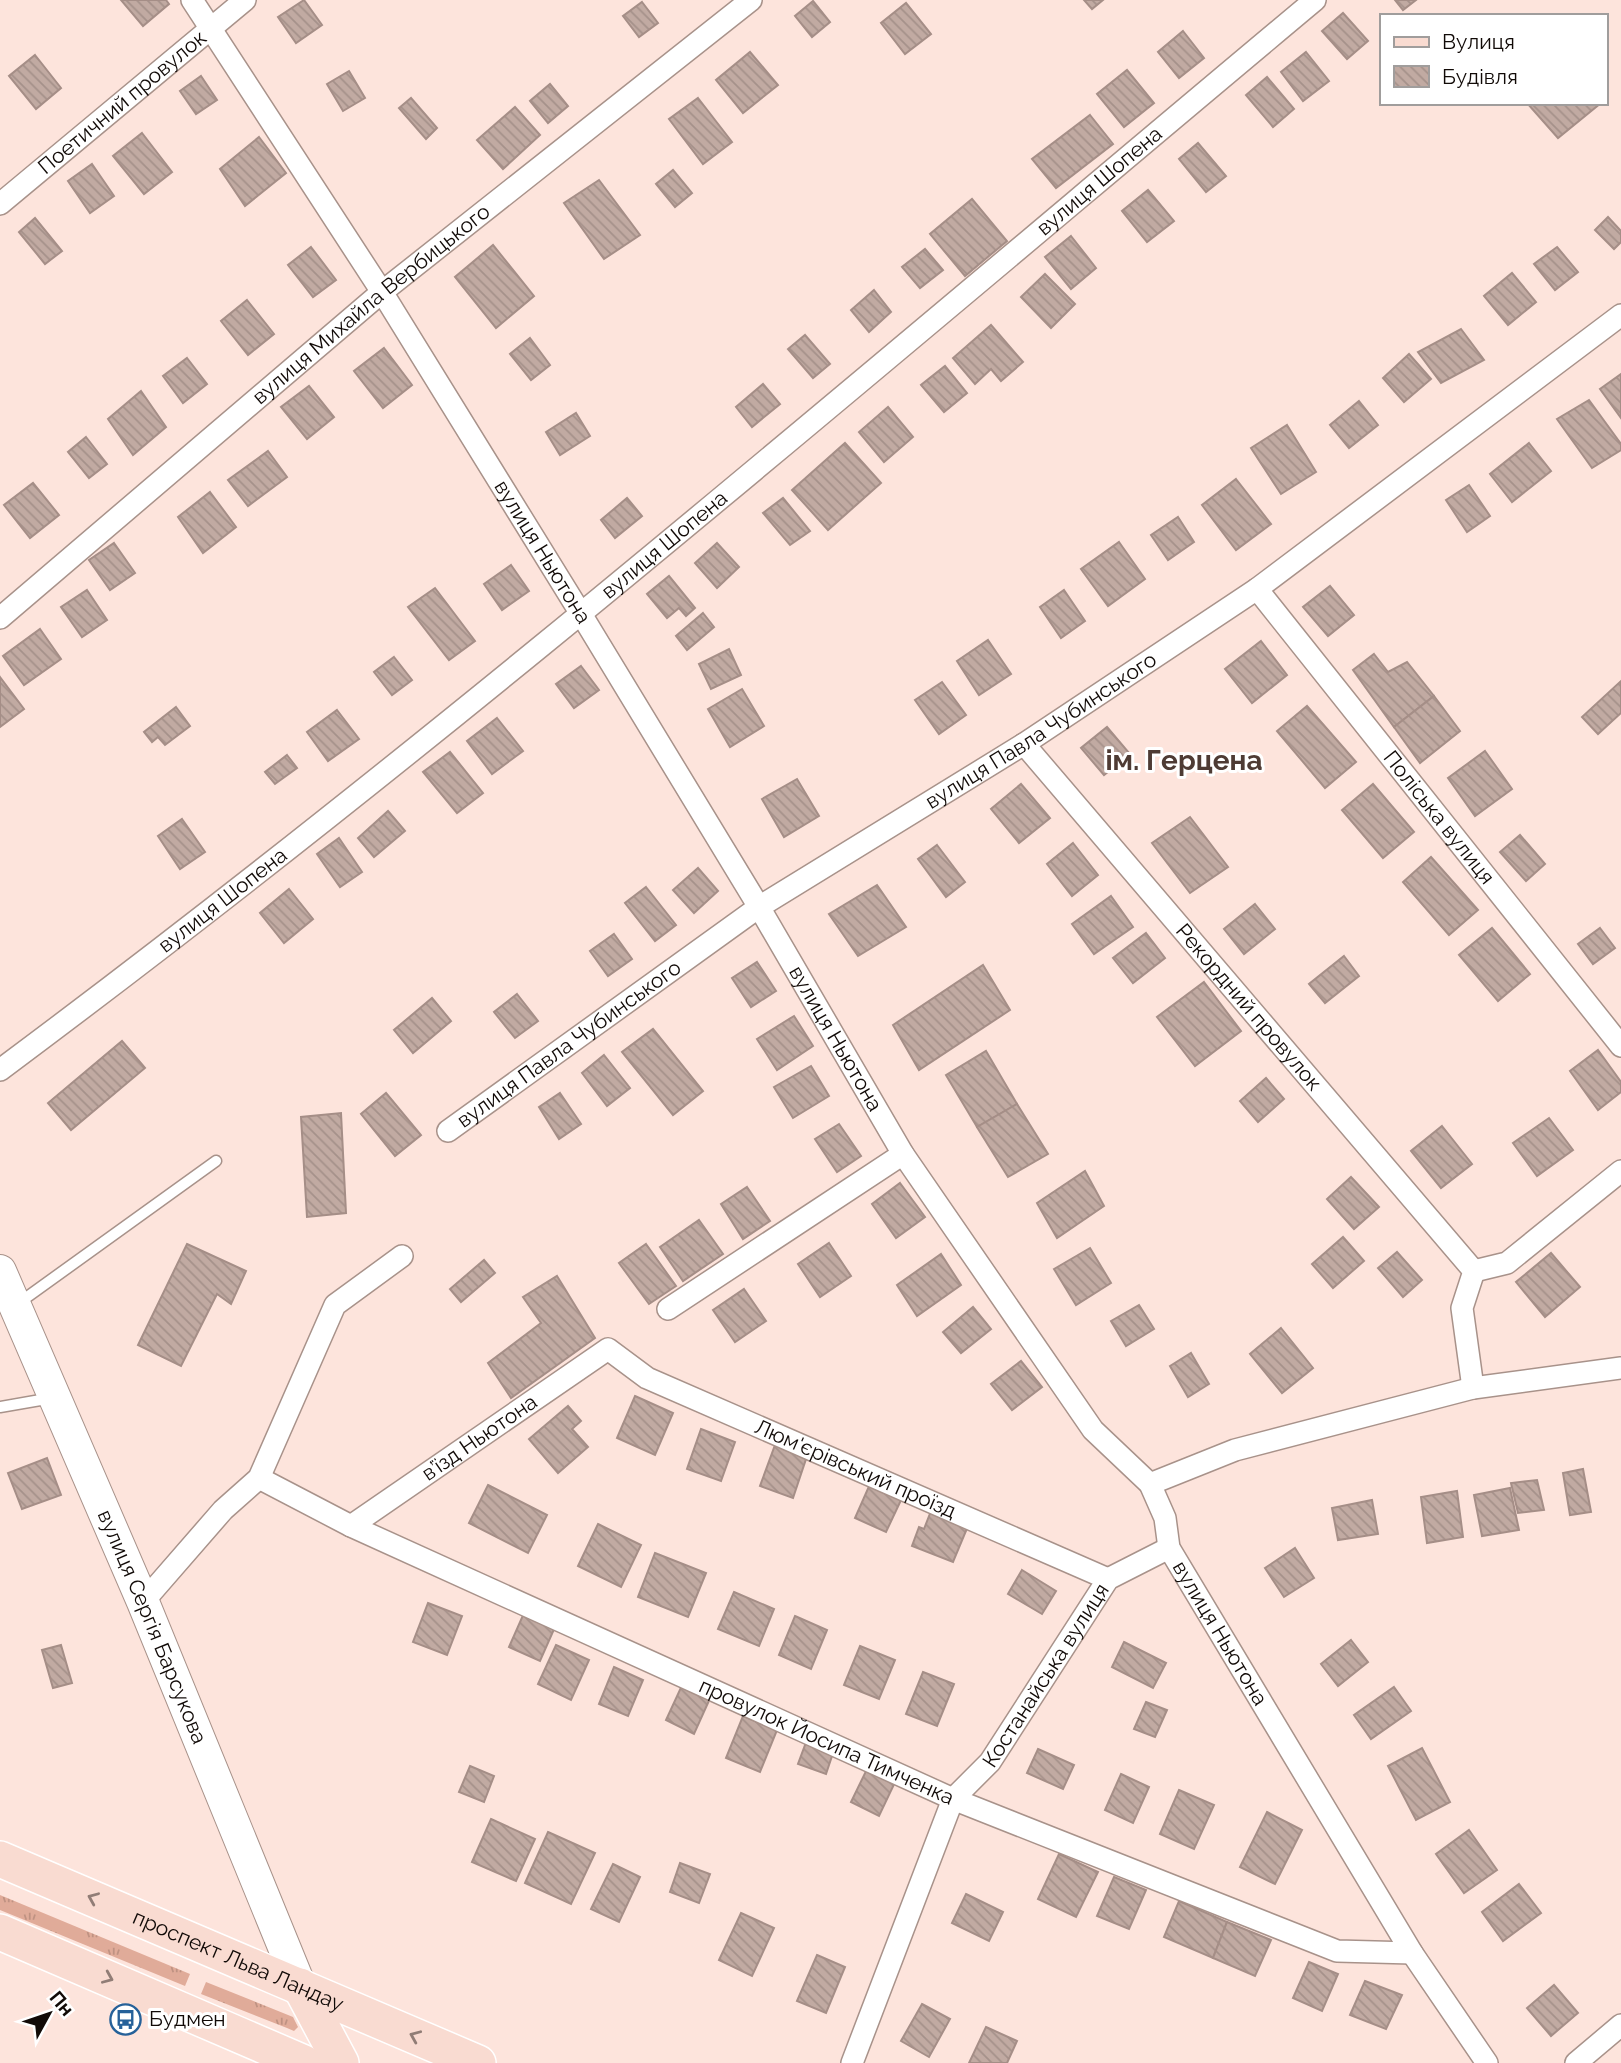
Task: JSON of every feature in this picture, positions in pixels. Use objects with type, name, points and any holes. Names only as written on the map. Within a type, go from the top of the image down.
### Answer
[{"type":"main road","name":"вулиця Сергія Барсукова","points":[[0,1271],[52,1398],[142,1602],[300,1986]]},
{"type":"main road","name":"проспект Льва Ландау","points":[[0,1859],[478,2063]]},
{"type":"main road","points":[[0,1932],[304,2063]]},
{"type":"main road","points":[[300,1986],[341,2063]]},
{"type":"street","name":"вулиця Ньютона","points":[[192,0],[382,292],[581,614],[759,907],[903,1154],[1093,1430],[1150,1484],[1165,1518],[1169,1548],[1412,1953],[1487,2063]]},
{"type":"street","name":"Поетичний провулок","points":[[0,204],[246,0]]},
{"type":"street","name":"вулиця Михайла Вербицького","points":[[0,618],[382,292],[751,0]]},
{"type":"street","name":"вулиця Шопена","points":[[0,1070],[106,991],[581,614],[1315,0]]},
{"type":"street","name":"вулиця Павла Чубинського","points":[[448,1131],[759,907],[1024,744],[1257,589],[1621,315]]},
{"type":"street","name":"Поліська вулиця","points":[[1257,589],[1613,1018],[1621,1046]]},
{"type":"street","name":"Рекордний провулок","points":[[1024,744],[1474,1271]]},
{"type":"street","points":[[668,1308],[903,1154]]},
{"type":"street","points":[[1473,1388],[1462,1308],[1474,1271],[1507,1263],[1621,1171]]},
{"type":"street","points":[[142,1602],[223,1510],[259,1478],[335,1305],[402,1256]]},
{"type":"street","name":"в’їзд Ньютона","points":[[351,1526],[608,1349]]},
{"type":"street","name":"Люм'єрівський проїзд","points":[[608,1349],[648,1378],[1108,1579]]},
{"type":"street","points":[[1150,1484],[1235,1450],[1473,1388],[1621,1368]]},
{"type":"street","name":"провулок Йосипа Тимченка","points":[[259,1478],[351,1526],[953,1799],[1337,1951],[1412,1953]]},
{"type":"street","name":"Костанайська вулиця","points":[[852,2063],[953,1799],[990,1762],[1108,1579],[1169,1548]]},
{"type":"street","points":[[1576,2063],[1621,2025]]},
{"type":"lane","points":[[15,1306],[216,1161]]},
{"type":"lane","points":[[0,1407],[52,1398]]},
{"type":"green space","points":[[0,1895],[190,1974],[185,1986],[0,1910]]},
{"type":"green space","points":[[206,1982],[293,2017],[298,2027],[294,2031],[201,1994]]},
{"type":"building","points":[[121,0],[166,0],[169,4],[143,26]]},
{"type":"building","points":[[304,0],[322,25],[296,43],[278,17]]},
{"type":"building","points":[[1084,0],[1103,0],[1092,9]]},
{"type":"building","points":[[1395,0],[1416,0],[1403,10]]},
{"type":"building","points":[[813,1],[830,22],[812,37],[795,16]]},
{"type":"building","points":[[642,2],[658,23],[639,37],[623,16]]},
{"type":"building","points":[[906,3],[931,34],[905,54],[881,23]]},
{"type":"building","points":[[1343,13],[1368,41],[1347,59],[1322,31]]},
{"type":"building","points":[[1183,31],[1204,58],[1179,78],[1158,52]]},
{"type":"building","points":[[750,52],[778,85],[743,113],[716,80]]},
{"type":"building","points":[[1306,52],[1329,81],[1303,101],[1281,72]]},
{"type":"building","points":[[35,55],[61,88],[36,109],[9,76]]},
{"type":"building","points":[[1127,70],[1154,103],[1124,127],[1097,94]]},
{"type":"building","points":[[349,71],[365,98],[343,111],[327,84]]},
{"type":"building","points":[[201,76],[217,100],[196,114],[180,91]]},
{"type":"building","points":[[1267,77],[1294,109],[1273,127],[1246,95]]},
{"type":"building","points":[[550,84],[568,106],[548,123],[530,101]]},
{"type":"building","points":[[411,98],[437,128],[426,139],[399,108]]},
{"type":"building","points":[[698,98],[732,142],[703,164],[669,119]]},
{"type":"building","points":[[1529,105],[1599,105],[1558,138]]},
{"type":"building","points":[[515,107],[540,135],[503,169],[477,140]]},
{"type":"building","points":[[1090,115],[1113,144],[1056,188],[1032,159]]},
{"type":"building","points":[[142,133],[172,172],[144,194],[113,156]]},
{"type":"building","points":[[259,137],[286,173],[245,206],[220,169]]},
{"type":"building","points":[[1198,143],[1226,176],[1206,192],[1179,159]]},
{"type":"building","points":[[92,164],[114,196],[90,213],[68,181]]},
{"type":"building","points":[[673,170],[692,193],[675,207],[656,184]]},
{"type":"building","points":[[599,180],[640,235],[604,259],[564,203]]},
{"type":"building","points":[[1148,190],[1174,221],[1147,242],[1122,211]]},
{"type":"building","points":[[972,199],[1007,241],[965,276],[930,234]]},
{"type":"building","points":[[1608,217],[1621,231],[1621,242],[1614,249],[1595,230]]},
{"type":"building","points":[[35,218],[62,251],[45,264],[19,232]]},
{"type":"building","points":[[1071,236],[1096,268],[1071,289],[1045,257]]},
{"type":"building","points":[[493,245],[534,296],[496,328],[455,277]]},
{"type":"building","points":[[311,247],[336,280],[313,297],[288,265]]},
{"type":"building","points":[[1557,247],[1578,272],[1555,290],[1534,264]]},
{"type":"building","points":[[925,249],[943,270],[920,288],[902,267]]},
{"type":"building","points":[[1512,273],[1536,302],[1508,325],[1484,296]]},
{"type":"building","points":[[1045,274],[1075,304],[1051,328],[1021,297]]},
{"type":"building","points":[[874,290],[891,312],[869,332],[851,310]]},
{"type":"building","points":[[247,300],[274,334],[248,355],[221,321]]},
{"type":"building","points":[[991,325],[1023,362],[1001,381],[991,369],[975,384],[953,358]]},
{"type":"building","points":[[1461,329],[1484,360],[1441,383],[1418,352]]},
{"type":"building","points":[[805,335],[830,364],[813,378],[788,349]]},
{"type":"building","points":[[530,338],[550,365],[531,380],[510,354]]},
{"type":"building","points":[[384,348],[412,385],[383,408],[354,371]]},
{"type":"building","points":[[1409,354],[1431,379],[1404,402],[1383,378]]},
{"type":"building","points":[[187,358],[207,384],[183,403],[163,376]]},
{"type":"building","points":[[945,366],[967,393],[944,412],[921,385]]},
{"type":"building","points":[[1621,374],[1621,418],[1600,389]]},
{"type":"building","points":[[763,384],[780,404],[752,427],[736,407]]},
{"type":"building","points":[[309,386],[334,417],[307,439],[281,407]]},
{"type":"building","points":[[141,391],[166,427],[133,455],[108,419]]},
{"type":"building","points":[[1589,400],[1621,444],[1621,450],[1592,468],[1557,419]]},
{"type":"building","points":[[1359,401],[1378,425],[1349,448],[1330,425]]},
{"type":"building","points":[[888,407],[913,437],[884,462],[859,432]]},
{"type":"building","points":[[576,413],[590,436],[560,455],[546,432]]},
{"type":"building","points":[[1287,425],[1316,472],[1281,494],[1251,448]]},
{"type":"building","points":[[86,437],[107,464],[89,478],[68,452]]},
{"type":"building","points":[[845,443],[881,483],[828,530],[792,490]]},
{"type":"building","points":[[1529,443],[1551,471],[1512,502],[1490,474]]},
{"type":"building","points":[[268,451],[287,477],[248,506],[228,480]]},
{"type":"building","points":[[1236,479],[1271,524],[1236,550],[1202,505]]},
{"type":"building","points":[[33,483],[59,515],[30,538],[4,505]]},
{"type":"building","points":[[1469,485],[1490,516],[1467,532],[1446,500]]},
{"type":"building","points":[[210,492],[236,527],[203,553],[178,517]]},
{"type":"building","points":[[627,498],[642,516],[615,538],[601,520]]},
{"type":"building","points":[[783,498],[810,531],[790,545],[763,513]]},
{"type":"building","points":[[1178,517],[1194,542],[1168,560],[1151,535]]},
{"type":"building","points":[[1119,542],[1145,579],[1108,606],[1081,569]]},
{"type":"building","points":[[114,543],[135,573],[110,590],[89,560]]},
{"type":"building","points":[[717,543],[739,567],[717,588],[695,563]]},
{"type":"building","points":[[511,565],[529,591],[502,610],[484,584]]},
{"type":"building","points":[[669,576],[695,608],[686,616],[679,608],[667,618],[647,594]]},
{"type":"building","points":[[1330,586],[1354,615],[1328,636],[1303,607]]},
{"type":"building","points":[[435,588],[475,641],[449,660],[408,607]]},
{"type":"building","points":[[87,590],[107,620],[82,637],[61,607]]},
{"type":"building","points":[[1064,590],[1085,621],[1061,638],[1040,607]]},
{"type":"building","points":[[703,613],[714,627],[687,650],[676,636]]},
{"type":"building","points":[[40,629],[61,659],[24,685],[3,656]]},
{"type":"building","points":[[988,640],[1011,674],[979,695],[957,661]]},
{"type":"building","points":[[1261,641],[1287,675],[1252,703],[1225,669]]},
{"type":"building","points":[[729,649],[741,675],[711,689],[699,664]]},
{"type":"building","points":[[1374,654],[1388,672],[1407,662],[1434,696],[1394,727],[1353,670]]},
{"type":"building","points":[[394,657],[412,680],[392,695],[374,672]]},
{"type":"building","points":[[581,666],[599,690],[574,708],[556,684]]},
{"type":"building","points":[[0,677],[24,709],[0,727]]},
{"type":"building","points":[[1621,681],[1621,713],[1598,734],[1582,717]]},
{"type":"building","points":[[942,682],[966,715],[939,734],[915,700]]},
{"type":"building","points":[[742,689],[764,726],[730,747],[708,709]]},
{"type":"building","points":[[1434,696],[1460,731],[1420,763],[1394,727]]},
{"type":"building","points":[[1307,706],[1356,762],[1325,788],[1277,731]]},
{"type":"building","points":[[176,707],[190,726],[165,745],[158,737],[152,742],[144,732]]},
{"type":"building","points":[[337,710],[359,739],[328,761],[307,732]]},
{"type":"building","points":[[497,718],[523,751],[492,774],[467,741]]},
{"type":"building","points":[[1107,727],[1130,754],[1104,775],[1081,748]]},
{"type":"building","points":[[1485,751],[1512,789],[1475,816],[1448,778]]},
{"type":"building","points":[[450,752],[483,793],[457,813],[423,772]]},
{"type":"building","points":[[287,755],[297,768],[275,784],[265,772]]},
{"type":"building","points":[[797,779],[819,816],[784,837],[762,799]]},
{"type":"building","points":[[1021,784],[1050,818],[1019,843],[991,809]]},
{"type":"building","points":[[1373,784],[1414,832],[1383,858],[1342,810]]},
{"type":"building","points":[[388,811],[405,831],[374,857],[358,838]]},
{"type":"building","points":[[1190,817],[1228,867],[1190,893],[1152,843]]},
{"type":"building","points":[[182,819],[205,852],[180,869],[158,836]]},
{"type":"building","points":[[1520,835],[1545,864],[1526,881],[1500,852]]},
{"type":"building","points":[[339,838],[362,872],[340,887],[317,854]]},
{"type":"building","points":[[1073,843],[1098,875],[1072,896],[1047,864]]},
{"type":"building","points":[[937,845],[965,882],[946,897],[918,859]]},
{"type":"building","points":[[1431,857],[1478,910],[1449,935],[1403,882]]},
{"type":"building","points":[[698,868],[718,891],[694,913],[673,890]]},
{"type":"building","points":[[877,885],[906,927],[858,956],[829,914]]},
{"type":"building","points":[[646,887],[676,925],[655,941],[625,903]]},
{"type":"building","points":[[289,889],[313,919],[284,943],[260,913]]},
{"type":"building","points":[[1111,896],[1133,927],[1094,954],[1072,924]]},
{"type":"building","points":[[1255,904],[1275,929],[1244,954],[1224,929]]},
{"type":"building","points":[[1492,928],[1530,974],[1498,1001],[1459,955]]},
{"type":"building","points":[[1600,928],[1615,948],[1593,964],[1578,944]]},
{"type":"building","points":[[1146,933],[1165,958],[1133,983],[1113,958]]},
{"type":"building","points":[[614,934],[632,959],[608,976],[590,951]]},
{"type":"building","points":[[1344,956],[1359,976],[1325,1003],[1309,984]]},
{"type":"building","points":[[757,962],[776,991],[751,1007],[732,978]]},
{"type":"building","points":[[983,965],[1010,1010],[919,1070],[893,1025]]},
{"type":"building","points":[[1204,982],[1241,1031],[1195,1066],[1157,1017]]},
{"type":"building","points":[[517,994],[538,1021],[515,1038],[494,1012]]},
{"type":"building","points":[[432,998],[451,1021],[413,1053],[394,1030]]},
{"type":"building","points":[[794,1016],[813,1046],[777,1070],[757,1039]]},
{"type":"building","points":[[653,1029],[703,1091],[673,1115],[622,1052]]},
{"type":"building","points":[[122,1041],[145,1068],[71,1130],[48,1103]]},
{"type":"building","points":[[1598,1050],[1621,1082],[1621,1092],[1598,1110],[1570,1071]]},
{"type":"building","points":[[986,1051],[1017,1104],[977,1127],[946,1075]]},
{"type":"building","points":[[604,1055],[630,1088],[607,1106],[582,1073]]},
{"type":"building","points":[[811,1066],[829,1096],[793,1118],[774,1087]]},
{"type":"building","points":[[1266,1078],[1284,1099],[1258,1122],[1240,1101]]},
{"type":"building","points":[[386,1093],[421,1135],[395,1156],[361,1114]]},
{"type":"building","points":[[560,1093],[581,1124],[559,1139],[539,1107]]},
{"type":"building","points":[[1017,1104],[1048,1154],[1008,1177],[977,1127]]},
{"type":"building","points":[[341,1113],[346,1213],[307,1217],[301,1117]]},
{"type":"building","points":[[1549,1118],[1573,1150],[1537,1176],[1513,1143]]},
{"type":"building","points":[[839,1124],[861,1156],[837,1172],[815,1139]]},
{"type":"building","points":[[1442,1126],[1472,1164],[1441,1188],[1411,1151]]},
{"type":"building","points":[[1085,1171],[1104,1206],[1057,1238],[1037,1203]]},
{"type":"building","points":[[1351,1177],[1379,1207],[1354,1229],[1327,1199]]},
{"type":"building","points":[[900,1183],[925,1217],[896,1238],[872,1204]]},
{"type":"building","points":[[747,1187],[770,1221],[743,1239],[721,1204]]},
{"type":"building","points":[[699,1220],[723,1254],[683,1281],[660,1247]]},
{"type":"building","points":[[1343,1237],[1364,1261],[1333,1288],[1312,1264]]},
{"type":"building","points":[[829,1243],[851,1276],[820,1297],[798,1264]]},
{"type":"building","points":[[187,1244],[246,1271],[231,1304],[217,1294],[181,1366],[138,1345]]},
{"type":"building","points":[[646,1244],[676,1286],[649,1304],[619,1263]]},
{"type":"building","points":[[1090,1248],[1111,1283],[1076,1305],[1054,1269]]},
{"type":"building","points":[[1397,1252],[1422,1280],[1403,1297],[1378,1268]]},
{"type":"building","points":[[1551,1253],[1580,1287],[1545,1317],[1516,1282]]},
{"type":"building","points":[[941,1254],[961,1285],[917,1316],[897,1285]]},
{"type":"building","points":[[484,1260],[495,1273],[461,1302],[450,1289]]},
{"type":"building","points":[[557,1276],[595,1338],[511,1398],[488,1363],[541,1323],[523,1297]]},
{"type":"building","points":[[744,1289],[766,1321],[735,1342],[713,1310]]},
{"type":"building","points":[[1139,1305],[1154,1329],[1126,1346],[1111,1321]]},
{"type":"building","points":[[973,1307],[991,1329],[961,1353],[943,1332]]},
{"type":"building","points":[[1281,1328],[1313,1368],[1282,1393],[1250,1354]]},
{"type":"building","points":[[1191,1353],[1209,1384],[1188,1397],[1170,1366]]},
{"type":"building","points":[[1021,1361],[1042,1387],[1012,1410],[991,1384]]},
{"type":"building","points":[[635,1396],[673,1413],[655,1455],[617,1438]]},
{"type":"building","points":[[568,1406],[581,1421],[572,1429],[588,1447],[558,1473],[529,1439]]},
{"type":"building","points":[[701,1429],[735,1442],[721,1481],[687,1469]]},
{"type":"building","points":[[775,1445],[807,1456],[793,1498],[760,1486]]},
{"type":"building","points":[[47,1458],[61,1495],[22,1509],[8,1473]]},
{"type":"building","points":[[1583,1469],[1591,1512],[1570,1515],[1563,1473]]},
{"type":"building","points":[[1537,1480],[1544,1510],[1518,1513],[1511,1483]]},
{"type":"building","points":[[870,1484],[902,1498],[886,1532],[855,1518]]},
{"type":"building","points":[[488,1485],[547,1515],[528,1553],[469,1523]]},
{"type":"building","points":[[1510,1488],[1519,1530],[1482,1536],[1474,1495]]},
{"type":"building","points":[[1457,1491],[1463,1537],[1427,1543],[1421,1497]]},
{"type":"building","points":[[1372,1500],[1378,1534],[1338,1540],[1332,1508]]},
{"type":"building","points":[[931,1511],[968,1526],[953,1562],[912,1546],[919,1527],[924,1529]]},
{"type":"building","points":[[598,1524],[641,1545],[621,1587],[578,1566]]},
{"type":"building","points":[[1295,1548],[1314,1578],[1284,1597],[1265,1568]]},
{"type":"building","points":[[655,1553],[706,1573],[688,1617],[638,1597]]},
{"type":"building","points":[[1022,1570],[1056,1591],[1042,1614],[1008,1594]]},
{"type":"building","points":[[734,1592],[774,1609],[759,1646],[718,1629]]},
{"type":"building","points":[[428,1603],[462,1616],[447,1655],[413,1642]]},
{"type":"building","points":[[524,1613],[555,1627],[540,1661],[509,1647]]},
{"type":"building","points":[[795,1616],[827,1630],[811,1669],[779,1655]]},
{"type":"building","points":[[1351,1640],[1368,1662],[1338,1686],[1321,1664]]},
{"type":"building","points":[[1124,1642],[1166,1663],[1153,1688],[1112,1667]]},
{"type":"building","points":[[61,1645],[72,1683],[53,1688],[42,1650]]},
{"type":"building","points":[[556,1645],[589,1660],[571,1700],[538,1684]]},
{"type":"building","points":[[860,1646],[895,1660],[879,1699],[844,1685]]},
{"type":"building","points":[[614,1667],[643,1680],[628,1716],[599,1704]]},
{"type":"building","points":[[923,1672],[954,1684],[937,1726],[906,1714]]},
{"type":"building","points":[[684,1681],[712,1694],[694,1734],[666,1720]]},
{"type":"building","points":[[1394,1687],[1411,1711],[1371,1739],[1354,1715]]},
{"type":"building","points":[[1146,1702],[1167,1710],[1155,1737],[1134,1729]]},
{"type":"building","points":[[743,1716],[777,1730],[760,1772],[726,1758]]},
{"type":"building","points":[[808,1737],[835,1747],[826,1774],[798,1764]]},
{"type":"building","points":[[1422,1748],[1450,1802],[1416,1820],[1388,1766]]},
{"type":"building","points":[[1038,1749],[1074,1765],[1063,1789],[1027,1773]]},
{"type":"building","points":[[869,1765],[897,1778],[879,1816],[851,1802]]},
{"type":"building","points":[[470,1766],[494,1776],[484,1802],[459,1792]]},
{"type":"building","points":[[1121,1774],[1149,1787],[1133,1823],[1105,1810]]},
{"type":"building","points":[[1179,1790],[1214,1805],[1194,1849],[1160,1834]]},
{"type":"building","points":[[1267,1812],[1302,1830],[1275,1884],[1240,1867]]},
{"type":"building","points":[[491,1819],[535,1839],[516,1881],[472,1862]]},
{"type":"building","points":[[1469,1830],[1497,1870],[1464,1893],[1436,1854]]},
{"type":"building","points":[[548,1832],[595,1853],[571,1904],[525,1883]]},
{"type":"building","points":[[1059,1854],[1098,1872],[1076,1917],[1038,1899]]},
{"type":"building","points":[[680,1863],[710,1874],[699,1903],[670,1892]]},
{"type":"building","points":[[613,1864],[640,1877],[619,1922],[591,1909]]},
{"type":"building","points":[[1114,1877],[1146,1890],[1129,1929],[1097,1916]]},
{"type":"building","points":[[1519,1884],[1541,1913],[1503,1941],[1482,1912]]},
{"type":"building","points":[[966,1894],[1003,1912],[989,1941],[952,1923]]},
{"type":"building","points":[[1179,1901],[1227,1922],[1213,1958],[1164,1937]]},
{"type":"building","points":[[741,1913],[774,1928],[752,1976],[719,1960]]},
{"type":"building","points":[[1227,1922],[1271,1940],[1255,1976],[1213,1958]]},
{"type":"building","points":[[817,1955],[845,1967],[826,2013],[797,2001]]},
{"type":"building","points":[[1309,1962],[1338,1974],[1322,2011],[1293,1998]]},
{"type":"building","points":[[1365,1981],[1402,1995],[1386,2029],[1350,2015]]},
{"type":"building","points":[[1554,1985],[1578,2013],[1551,2036],[1527,2008]]},
{"type":"building","points":[[922,2004],[950,2019],[929,2057],[901,2041]]},
{"type":"building","points":[[117,2012],[138,2021],[136,2028],[114,2020]]},
{"type":"building","points":[[986,2027],[1017,2041],[1007,2063],[969,2063]]},
{"type":"place","name":"Будмен","points":[[126,2019]]},
{"type":"district","name":"ім. Герцена","points":[[1184,760]]}]
